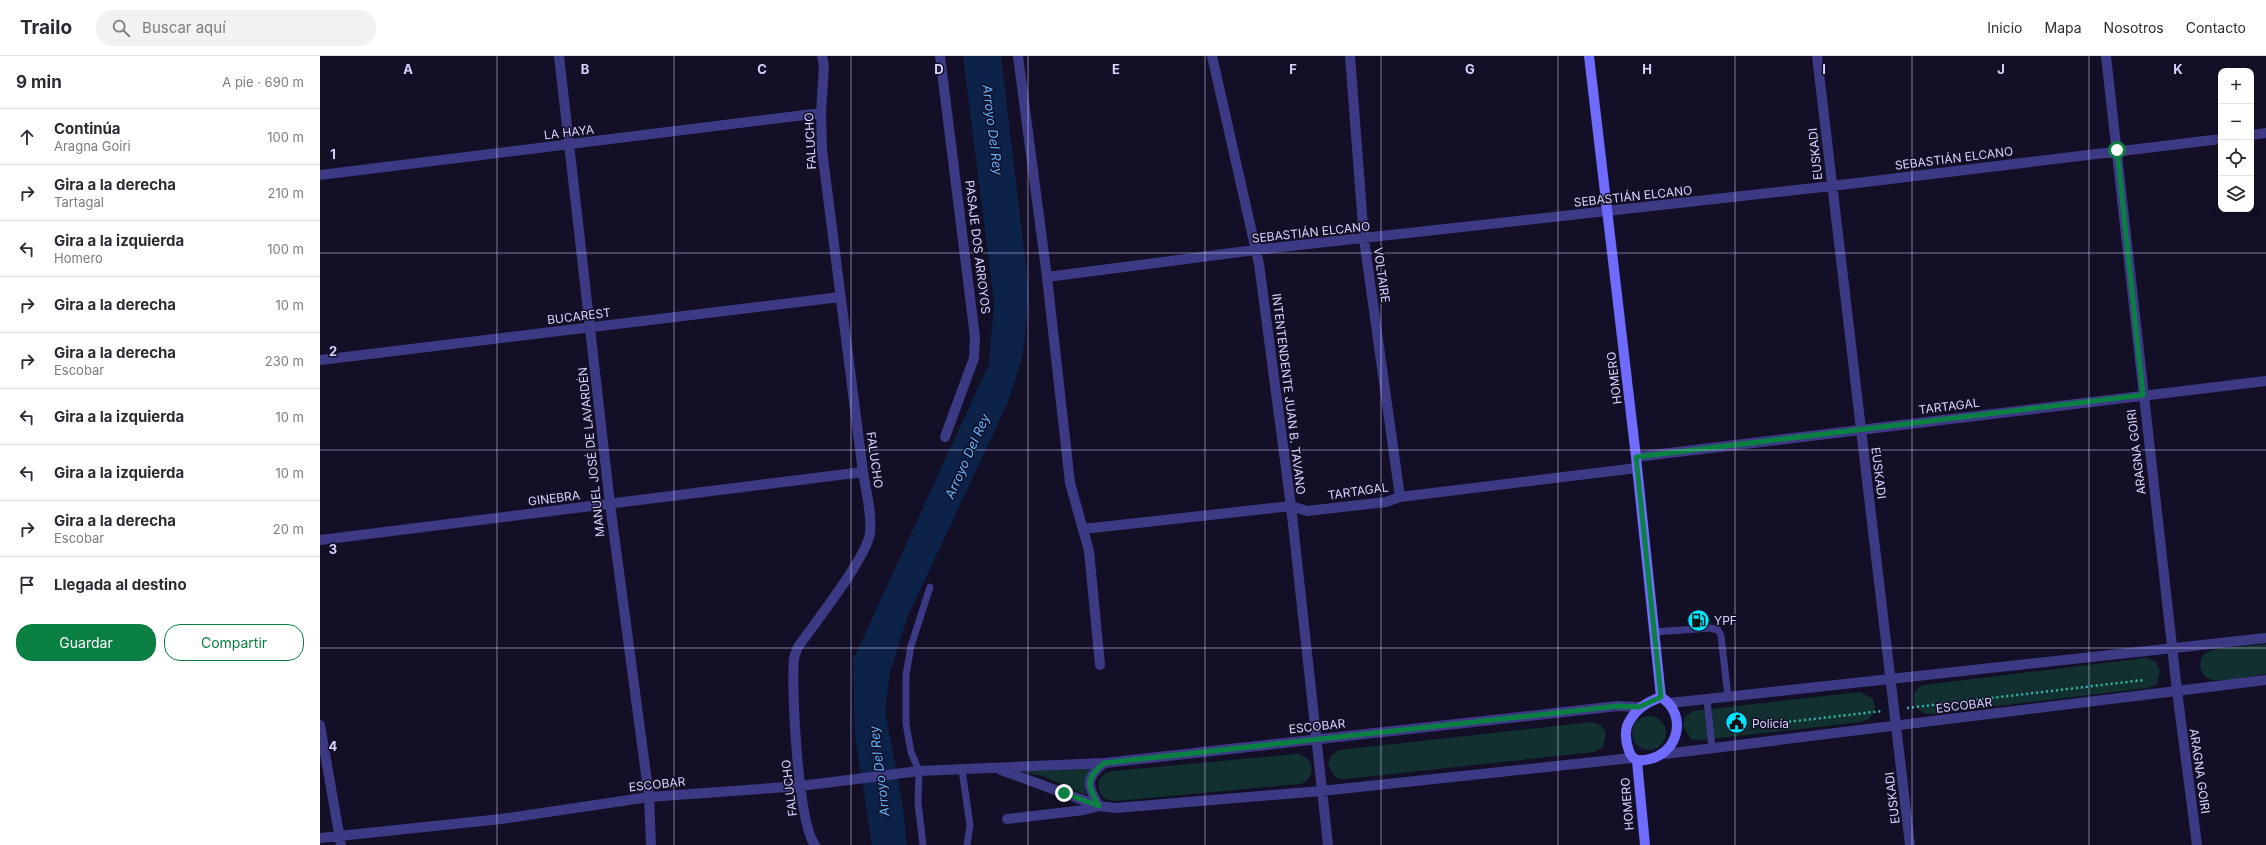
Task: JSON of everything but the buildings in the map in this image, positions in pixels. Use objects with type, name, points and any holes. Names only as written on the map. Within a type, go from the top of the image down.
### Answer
[{"type":"main road","name":"HOMERO","points":[[1588,56],[1636,457],[1661,697]]},
{"type":"main road","points":[[1661,697],[1670,704],[1676,718],[1674,741],[1664,754],[1654,759],[1634,759],[1628,746],[1627,728],[1639,707],[1661,697]]},
{"type":"main road","name":"HOMERO","points":[[1634,759],[1644,845]]},
{"type":"street","name":"MANUEL JOSÉ DE LAVARDÉN","points":[[559,56],[610,504],[649,797],[651,845]]},
{"type":"street","name":"FALUCHO","points":[[815,845],[806,827],[797,756],[794,658],[798,647],[862,554],[870,535],[871,519],[863,472],[822,150],[821,113],[824,89],[822,56]]},
{"type":"street","name":"PASAJE DOS ARROYOS","points":[[940,56],[975,337],[974,358],[945,437]]},
{"type":"street","points":[[1018,56],[1047,277],[1070,483],[1089,551],[1100,665]]},
{"type":"street","name":"INTENTENDENTE JUAN B. TAVANO","points":[[1212,56],[1259,264],[1291,506],[1328,845]]},
{"type":"street","name":"VOLTAIRE","points":[[1350,56],[1364,240],[1400,497]]},
{"type":"street","name":"EUSKADI","points":[[1817,56],[1910,845]]},
{"type":"street","name":"ARAGNA GOIRI","points":[[2106,56],[2172,648],[2197,845]]},
{"type":"street","name":"LA HAYA","points":[[320,175],[821,113]]},
{"type":"street","points":[[2254,135],[2266,133]]},
{"type":"street","name":"SEBASTIÁN ELCANO","points":[[1047,277],[1255,250],[1364,240],[1832,186],[2218,138]]},
{"type":"street","name":"BUCAREST","points":[[320,360],[840,297]]},
{"type":"street","name":"TARTAGAL","points":[[1636,457],[2266,381]]},
{"type":"street","name":"TARTAGAL","points":[[1083,529],[1291,506],[1307,511],[1386,502],[1400,497],[1637,468]]},
{"type":"street","name":"GINEBRA","points":[[320,540],[863,472]]},
{"type":"street","points":[[1670,704],[2266,638]]},
{"type":"street","name":"ESCOBAR","points":[[1664,754],[2266,680]]},
{"type":"street","name":"ESCOBAR","points":[[320,838],[340,840],[501,819],[649,797],[801,786],[837,780],[916,772],[1104,763],[1618,706],[1639,707]]},
{"type":"street","points":[[320,726],[340,840]]},
{"type":"street","name":"ESCOBAR","points":[[997,769],[1099,806],[1116,808],[1321,791],[1634,759]]},
{"type":"street","points":[[1099,806],[1090,792],[1090,778],[1093,772],[1104,763]]},
{"type":"street","name":"ESCOBAR","points":[[1007,819],[1084,810],[1099,806]]},
{"type":"lane","points":[[923,845],[916,772],[907,734],[906,675],[911,646],[930,587]]},
{"type":"lane","points":[[1654,632],[1710,628],[1718,630],[1721,636],[1728,697]]},
{"type":"lane","points":[[1707,700],[1712,748]]},
{"type":"lane","points":[[962,770],[970,825],[967,845]]},
{"type":"path","points":[[1781,740],[1779,723],[2152,680]]},
{"type":"green space","points":[[2266,644],[2266,674],[2233,680],[2213,680],[2204,675],[2200,667],[2202,657],[2210,651],[2231,647]]},
{"type":"green space","points":[[2145,658],[2155,661],[2160,670],[2157,684],[2148,688],[1931,714],[1919,711],[1913,698],[1918,689],[1923,685]]},
{"type":"green space","points":[[1860,692],[1873,699],[1875,707],[1871,716],[1862,722],[1701,740],[1691,739],[1683,726],[1685,717],[1693,711]]},
{"type":"green space","points":[[1649,716],[1655,717],[1661,721],[1665,727],[1665,739],[1661,745],[1655,749],[1649,750],[1643,749],[1637,745],[1633,739],[1632,733],[1633,727],[1637,721],[1643,717]]},
{"type":"green space","points":[[1592,722],[1601,725],[1606,733],[1603,747],[1594,752],[1346,779],[1336,778],[1328,765],[1331,756],[1339,750]]},
{"type":"green space","points":[[1297,754],[1307,759],[1312,768],[1309,778],[1300,784],[1116,801],[1103,797],[1098,787],[1102,777],[1106,773],[1113,771]]},
{"type":"green space","points":[[1093,768],[1085,784],[1086,795],[1040,775],[1021,772]]},
{"type":"water","name":"Arroyo Del Rey","points":[[963,56],[1001,56],[1029,292],[1023,354],[1008,402],[907,618],[890,673],[885,711],[903,807],[907,845],[872,845],[855,735],[853,660],[989,364],[994,302]]},
{"type":"place","name":"YPF","points":[[1698,620]]},
{"type":"place","name":"Policía","points":[[1737,723]]},
{"type":"route","points":[[1064,793],[1099,806],[1090,792],[1090,778],[1093,772],[1104,763],[1618,706],[1639,707],[1649,701],[1661,697],[1636,457],[2143,395],[2117,150]]}]
